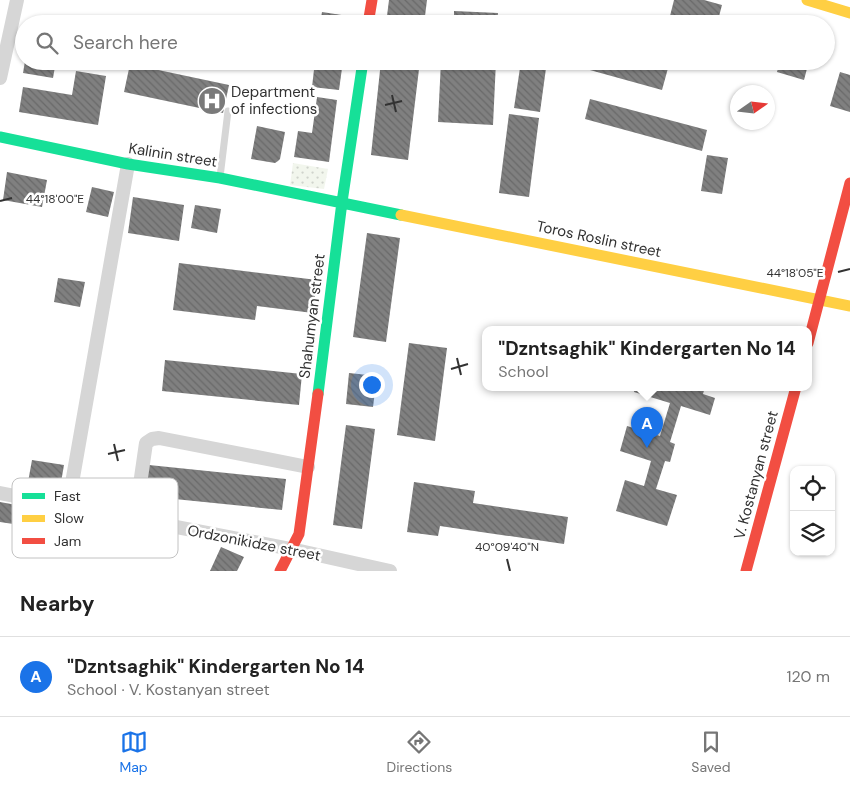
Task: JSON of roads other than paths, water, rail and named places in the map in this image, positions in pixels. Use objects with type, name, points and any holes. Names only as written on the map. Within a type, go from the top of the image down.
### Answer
[{"type":"street","points":[[0,78],[17,0]]},
{"type":"street","points":[[370,15],[372,0]]},
{"type":"street","points":[[807,0],[850,13]]},
{"type":"street","name":"Shahumyan street","points":[[280,571],[299,534],[342,202],[362,70]]},
{"type":"street","name":"Kalinin street","points":[[0,137],[128,164],[220,178],[342,202]]},
{"type":"street","points":[[73,478],[128,164]]},
{"type":"street","points":[[812,329],[850,183]]},
{"type":"street","name":"Toros Roslin street","points":[[342,202],[850,306]]},
{"type":"street","name":"V. Kostanyan street","points":[[746,571],[795,391]]},
{"type":"street","points":[[141,478],[146,443],[152,439],[159,438],[308,468]]},
{"type":"street","name":"Ordzonikidze street","points":[[178,527],[291,549],[390,571]]},
{"type":"lane","points":[[220,178],[228,111]]},
{"type":"place","name":"Department of infections","points":[[212,101]]},
{"type":"place","name":"\"Dzntsaghik\" Kindergarten No 14","points":[[647,448]]}]
